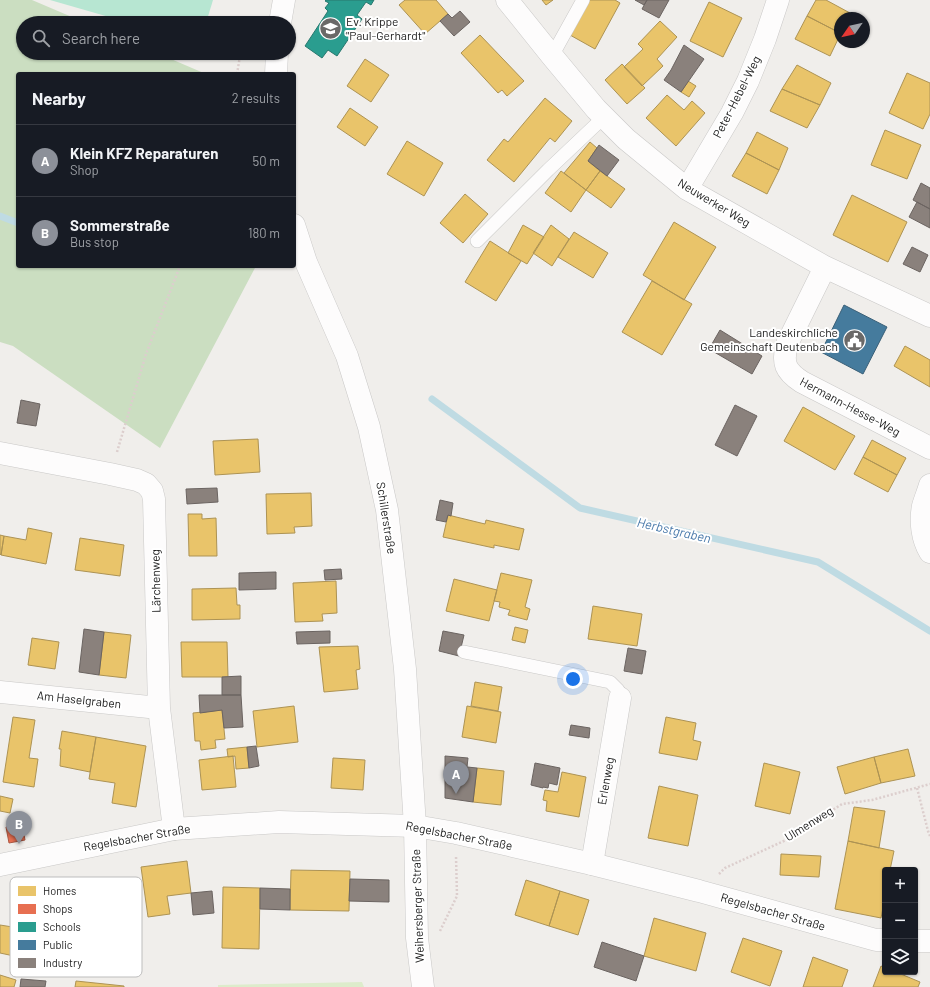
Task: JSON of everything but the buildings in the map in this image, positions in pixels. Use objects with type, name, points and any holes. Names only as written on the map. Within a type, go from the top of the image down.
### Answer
[{"type":"street","points":[[281,16],[284,0]]},
{"type":"street","name":"Neuwerker Weg","points":[[507,0],[596,109],[626,139],[686,189],[825,267],[930,316]]},
{"type":"street","name":"Peter-Hebel-Weg","points":[[686,189],[732,114],[765,39],[778,0]]},
{"type":"street","points":[[276,72],[277,60]]},
{"type":"street","name":"Schillerstraße","points":[[296,231],[306,262],[347,356],[369,427],[387,510],[405,669],[415,826]]},
{"type":"street","name":"Hermann-Hesse-Weg","points":[[825,267],[787,344],[784,356],[788,370],[792,376],[802,382],[930,448]]},
{"type":"street","name":"Lärchenweg","points":[[0,454],[138,480],[146,484],[152,491],[154,499],[158,708],[174,829]]},
{"type":"street","points":[[930,485],[923,507],[922,529],[926,545],[930,552]]},
{"type":"street","name":"Am Haselgraben","points":[[0,692],[158,708]]},
{"type":"street","name":"Erlenweg","points":[[592,864],[620,698]]},
{"type":"street","name":"Regelsbacher Straße","points":[[0,865],[174,829],[279,822],[415,826],[456,833],[592,864],[699,891],[876,940],[882,940]]},
{"type":"street","name":"Weihersberger Straße","points":[[415,826],[417,938],[423,987]]},
{"type":"street","points":[[918,941],[930,941]]},
{"type":"lane","points":[[552,56],[583,0]]},
{"type":"lane","points":[[477,242],[548,170],[604,117]]},
{"type":"lane","points":[[464,652],[610,682],[618,690],[620,698]]},
{"type":"path","points":[[237,72],[239,60]]},
{"type":"path","points":[[110,474],[146,354],[179,268]]},
{"type":"path","name":"Ulmenweg","points":[[699,891],[725,868],[786,840],[842,804],[872,800],[930,784]]},
{"type":"path","points":[[917,788],[930,836]]},
{"type":"path","points":[[438,936],[457,896],[456,833]]},
{"type":"green space","points":[[0,0],[32,0],[70,16],[16,16],[16,60],[173,60],[201,72],[16,72],[16,268],[255,268],[160,448],[13,346],[0,342]]},
{"type":"green space","points":[[50,0],[213,0],[208,16],[106,16]]},
{"type":"green space","points":[[362,982],[364,987],[218,987],[218,985]]},
{"type":"waterway","name":"Herbstgraben","points":[[0,216],[16,222]]},
{"type":"waterway","name":"Herbstgraben","points":[[432,399],[580,508],[818,562],[930,631]]},
{"type":"place","name":"Ev. Krippe \"Paul-Gerhardt\"","points":[[331,29]]},
{"type":"place","name":"Landeskirchliche Gemeinschaft Deutenbach","points":[[854,340]]},
{"type":"place","name":"Klein KFZ Reparaturen","points":[[456,794]]},
{"type":"place","name":"Sommerstraße","points":[[19,844]]}]
